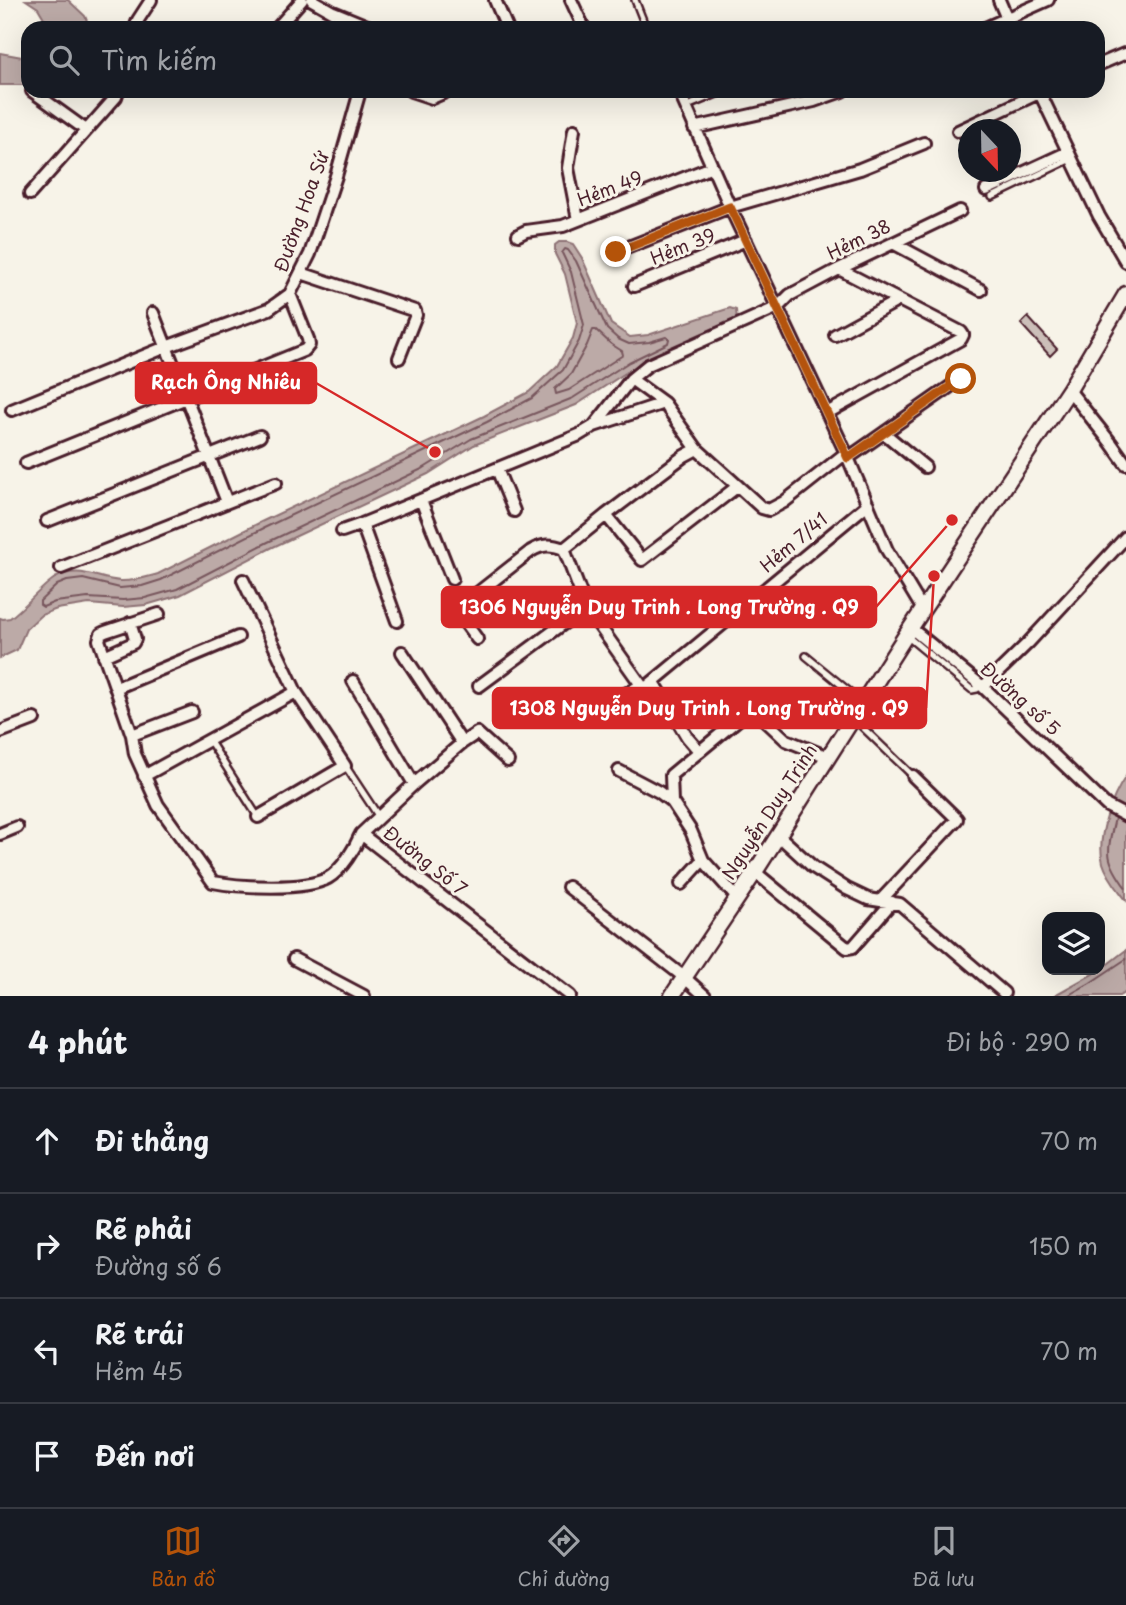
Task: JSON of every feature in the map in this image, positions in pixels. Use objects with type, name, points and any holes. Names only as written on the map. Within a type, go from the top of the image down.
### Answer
[{"type":"main road","name":"Nguyễn Duy Trinh","points":[[672,996],[1069,390],[1126,294]]},
{"type":"street","points":[[138,21],[151,0]]},
{"type":"street","points":[[283,21],[302,0]]},
{"type":"street","points":[[312,0],[355,21]]},
{"type":"street","points":[[495,0],[504,21]]},
{"type":"street","points":[[571,0],[581,21]]},
{"type":"street","points":[[999,0],[1008,21]]},
{"type":"street","points":[[1012,21],[1048,0]]},
{"type":"street","points":[[1105,62],[1124,54]]},
{"type":"street","points":[[42,98],[86,130]]},
{"type":"street","points":[[30,194],[116,98]]},
{"type":"street","name":"Đường Hoa Sứ","points":[[12,410],[166,347],[270,309],[290,294],[310,254],[358,98]]},
{"type":"street","points":[[681,98],[847,455],[887,550],[923,610]]},
{"type":"street","points":[[694,128],[820,98]]},
{"type":"street","points":[[984,119],[1028,98]]},
{"type":"street","points":[[1044,98],[1106,230],[1126,262]]},
{"type":"street","points":[[574,130],[568,169],[578,220]]},
{"type":"street","points":[[616,252],[730,207],[860,169],[924,143]]},
{"type":"street","points":[[989,194],[1070,155]]},
{"type":"street","name":"Hẻm 49","points":[[518,235],[526,231],[563,226],[712,167]]},
{"type":"street","name":"Hẻm 38","points":[[594,426],[631,379],[648,365],[778,307],[790,295],[839,269],[960,211]]},
{"type":"street","name":"Hẻm 39","points":[[634,286],[746,240]]},
{"type":"street","points":[[893,243],[981,290]]},
{"type":"street","points":[[827,413],[961,339],[963,335],[839,269]]},
{"type":"street","points":[[300,273],[415,311],[416,315],[399,358]]},
{"type":"street","points":[[26,463],[305,350],[309,345],[308,339],[290,294]]},
{"type":"street","points":[[835,335],[899,300]]},
{"type":"street","points":[[153,313],[227,502]]},
{"type":"street","points":[[631,379],[664,403],[697,449],[762,508],[769,510],[961,379]]},
{"type":"street","points":[[1069,390],[1126,464]]},
{"type":"street","points":[[342,531],[579,435],[594,426],[664,403]]},
{"type":"street","points":[[884,433],[925,467]]},
{"type":"street","points":[[47,521],[260,436]]},
{"type":"street","points":[[564,549],[606,514],[697,449]]},
{"type":"street","points":[[496,468],[514,511]]},
{"type":"street","points":[[61,568],[276,483]]},
{"type":"street","points":[[606,514],[642,560],[738,486]]},
{"type":"street","points":[[421,500],[452,579]]},
{"type":"street","name":"Hẻm 7/41","points":[[604,707],[654,682],[868,503]]},
{"type":"street","points":[[362,524],[397,621]]},
{"type":"street","points":[[982,686],[1028,643],[1126,537]]},
{"type":"street","points":[[477,639],[456,610],[531,551],[552,544],[564,549],[586,607],[643,687]]},
{"type":"street","points":[[243,580],[296,692],[345,766],[258,817]]},
{"type":"street","points":[[479,686],[586,607]]},
{"type":"street","points":[[159,614],[101,634],[99,640],[144,776],[296,692]]},
{"type":"street","points":[[104,656],[133,643],[135,639],[130,623]]},
{"type":"street","name":"Đường số 5","points":[[909,632],[982,686],[1104,802],[1126,816]]},
{"type":"street","points":[[116,688],[238,637]]},
{"type":"street","points":[[402,652],[461,743]]},
{"type":"street","points":[[353,681],[414,784]]},
{"type":"street","points":[[654,682],[682,729],[699,751]]},
{"type":"street","points":[[671,802],[671,775],[752,708],[786,740],[828,757]]},
{"type":"street","points":[[132,735],[192,712]]},
{"type":"street","points":[[0,732],[34,719]]},
{"type":"street","points":[[361,834],[461,743],[477,733],[508,761]]},
{"type":"street","points":[[619,771],[659,792],[671,802],[691,831],[703,860],[737,898]]},
{"type":"street","name":"Đường Số 7","points":[[144,776],[158,805],[214,882],[232,886],[300,886],[329,878],[347,860],[361,834],[570,996]]},
{"type":"street","points":[[880,901],[957,819],[913,776]]},
{"type":"street","points":[[0,834],[17,827]]},
{"type":"street","points":[[778,835],[813,867],[847,889],[868,899],[900,904],[1004,993]]},
{"type":"street","points":[[681,884],[703,860]]},
{"type":"street","points":[[755,872],[847,948],[853,947],[892,902]]},
{"type":"street","points":[[568,887],[705,996]]},
{"type":"street","points":[[294,959],[364,996]]},
{"type":"lane","points":[[635,0],[643,21]]},
{"type":"lane","points":[[685,107],[707,98]]},
{"type":"lane","points":[[806,656],[864,703]]},
{"type":"lane","points":[[854,718],[913,776]]},
{"type":"lane","points":[[209,740],[258,817]]},
{"type":"lane","points":[[345,766],[379,817]]},
{"type":"water","points":[[26,0],[68,0],[87,21],[46,21],[38,8]]},
{"type":"water","points":[[0,53],[21,57],[21,85],[0,85]]},
{"type":"water","points":[[559,242],[573,244],[582,258],[611,324],[630,337],[648,335],[730,308],[736,310],[737,321],[633,368],[576,405],[474,445],[428,474],[271,548],[180,595],[146,605],[123,607],[89,604],[57,609],[41,615],[26,629],[17,650],[0,658],[0,618],[10,618],[55,578],[64,574],[80,573],[125,581],[158,574],[529,392],[557,366],[573,338],[577,323],[565,274],[555,254],[555,245]]},
{"type":"water","points":[[1126,776],[1126,900],[1107,873],[1101,853],[1107,818]]},
{"type":"water","points":[[1126,950],[1126,992],[1119,996],[1053,996],[1091,975],[1105,975],[1105,966]]},
{"type":"building","points":[[1028,317],[1057,349],[1050,356],[1021,324]]},
{"type":"place","name":"Rạch Ông Nhiêu","points":[[435,452]]},
{"type":"place","name":"1306 Nguyễn Duy Trinh . Long Trường . Q9","points":[[952,520]]},
{"type":"place","name":"1308 Nguyễn Duy Trinh . Long Trường . Q9","points":[[934,576]]},
{"type":"route","points":[[616,252],[730,207],[848,458],[961,379]]}]
